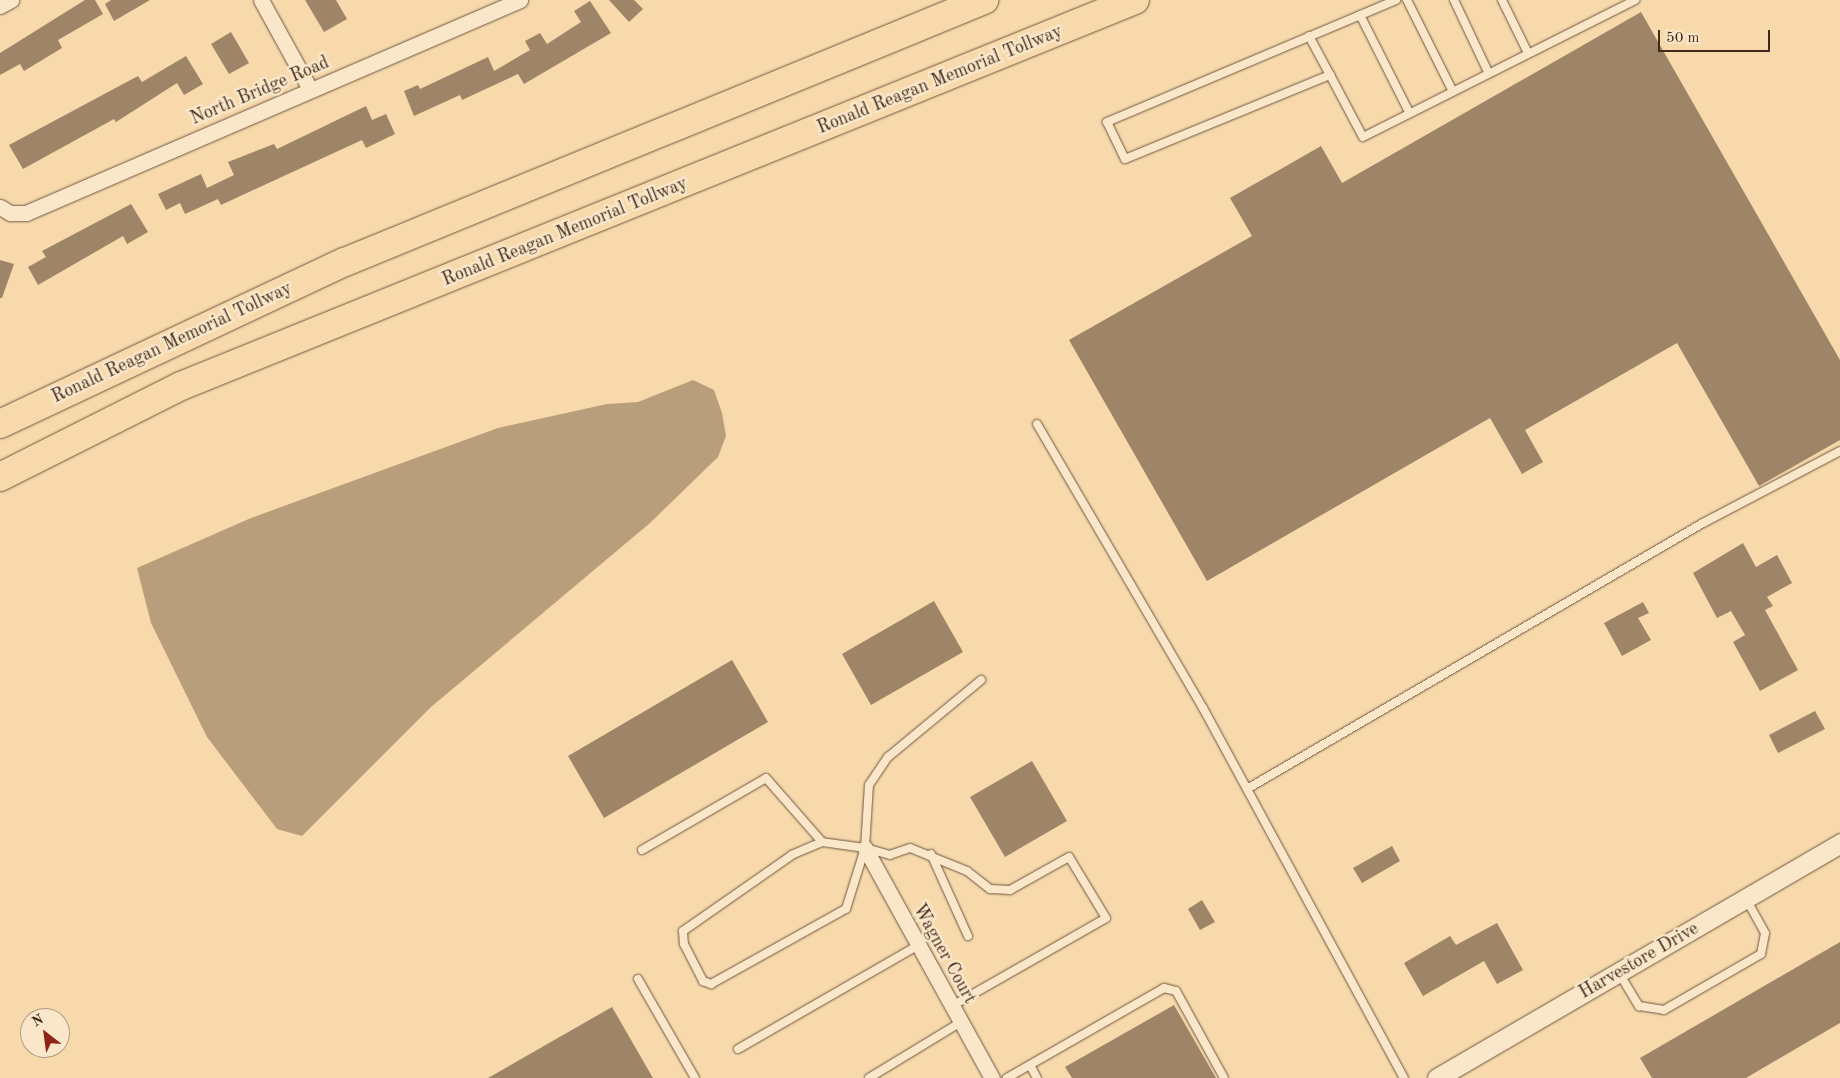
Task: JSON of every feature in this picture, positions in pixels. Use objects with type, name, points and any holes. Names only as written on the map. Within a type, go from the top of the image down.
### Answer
[{"type":"highway","name":"Ronald Reagan Memorial Tollway","points":[[0,424],[345,262],[984,0]]},
{"type":"highway","name":"Ronald Reagan Memorial Tollway","points":[[0,477],[181,386],[1135,0]]},
{"type":"street","points":[[0,6],[11,0]]},
{"type":"street","points":[[261,0],[310,89]]},
{"type":"street","name":"North Bridge Road","points":[[0,207],[14,214],[26,213],[513,1]]},
{"type":"street","name":"Harvestore Drive","points":[[1437,1078],[1840,843]]},
{"type":"street","name":"Wagner Court","points":[[865,848],[917,946],[992,1078]]},
{"type":"lane","points":[[1330,75],[1125,159],[1107,122],[1396,0]]},
{"type":"lane","points":[[1407,0],[1452,90]]},
{"type":"lane","points":[[1454,0],[1488,72]]},
{"type":"lane","points":[[1502,0],[1528,53]]},
{"type":"lane","points":[[1309,36],[1363,137],[1452,90],[1635,0]]},
{"type":"lane","points":[[1360,15],[1409,112]]},
{"type":"lane","points":[[1037,424],[1247,789],[1404,1078]]},
{"type":"lane","points":[[1247,789],[1703,523],[1840,451]]},
{"type":"lane","points":[[952,1006],[1106,918],[1068,857],[1010,890],[990,889],[967,871],[931,854],[910,848],[890,855],[865,848],[822,842],[792,855],[683,931],[684,944],[703,981],[711,984],[846,908],[865,848],[869,785],[888,757],[982,680]]},
{"type":"lane","points":[[642,850],[766,778],[822,842]]},
{"type":"lane","points":[[931,854],[968,936]]},
{"type":"lane","points":[[1619,973],[1639,1006],[1652,1011],[1672,1005],[1760,954],[1765,933],[1746,899]]},
{"type":"lane","points":[[738,1049],[917,946]]},
{"type":"lane","points":[[638,979],[695,1078]]},
{"type":"lane","points":[[1007,1078],[1164,988],[1176,992],[1224,1078]]},
{"type":"lane","points":[[869,1078],[961,1022]]},
{"type":"lane","points":[[1030,1065],[1037,1078]]},
{"type":"shaded area","points":[[693,380],[714,390],[722,413],[726,436],[718,457],[650,523],[431,707],[302,836],[277,829],[207,737],[151,623],[137,568],[251,518],[498,428],[607,404],[638,402]]},
{"type":"building","points":[[85,0],[95,0],[103,14],[58,40],[62,48],[24,71],[20,64],[0,75],[0,53]]},
{"type":"building","points":[[111,0],[150,0],[114,21],[105,4]]},
{"type":"building","points":[[305,0],[336,0],[347,19],[324,32]]},
{"type":"building","points":[[609,0],[634,0],[643,9],[629,22]]},
{"type":"building","points":[[590,1],[611,33],[524,84],[518,74],[462,100],[460,95],[414,116],[404,91],[418,85],[420,89],[488,57],[494,71],[530,50],[525,41],[540,33],[547,44],[581,22],[574,11]]},
{"type":"building","points":[[1641,12],[1840,360],[1840,440],[1759,486],[1677,343],[1525,430],[1543,462],[1522,474],[1490,418],[1207,581],[1069,340],[1252,236],[1230,198],[1321,146],[1342,183]]},
{"type":"building","points":[[231,32],[249,63],[229,74],[211,44]]},
{"type":"building","points":[[186,56],[203,84],[184,95],[177,83],[116,122],[114,119],[23,169],[9,145],[138,76],[142,82]]},
{"type":"building","points":[[366,106],[372,120],[386,114],[395,134],[366,148],[362,140],[221,205],[218,199],[185,214],[180,203],[166,210],[158,194],[201,174],[207,188],[234,175],[228,162],[274,144],[277,149]]},
{"type":"building","points":[[131,204],[148,232],[127,244],[123,236],[38,285],[28,267],[46,257],[42,251]]},
{"type":"building","points":[[0,260],[14,264],[2,298],[0,298]]},
{"type":"building","points":[[1743,543],[1756,567],[1777,555],[1792,583],[1767,597],[1773,606],[1765,610],[1798,670],[1760,691],[1733,642],[1745,635],[1731,611],[1717,618],[1693,573]]},
{"type":"building","points":[[934,601],[963,652],[871,705],[842,654]]},
{"type":"building","points":[[1643,602],[1649,613],[1638,618],[1651,640],[1622,656],[1604,623]]},
{"type":"building","points":[[732,660],[768,722],[604,818],[568,756]]},
{"type":"building","points":[[1815,711],[1825,729],[1778,753],[1769,735]]},
{"type":"building","points":[[1032,761],[1067,821],[1005,857],[970,797]]},
{"type":"building","points":[[1392,846],[1400,861],[1362,883],[1353,868]]},
{"type":"building","points":[[1202,900],[1215,922],[1200,930],[1188,909]]},
{"type":"building","points":[[1497,923],[1523,970],[1497,984],[1484,961],[1423,996],[1404,963],[1450,936],[1456,945]]},
{"type":"building","points":[[1840,942],[1840,1023],[1746,1078],[1652,1078],[1640,1058]]},
{"type":"building","points":[[1174,1005],[1216,1078],[1072,1078],[1065,1067]]},
{"type":"building","points":[[612,1007],[653,1078],[488,1078]]}]
